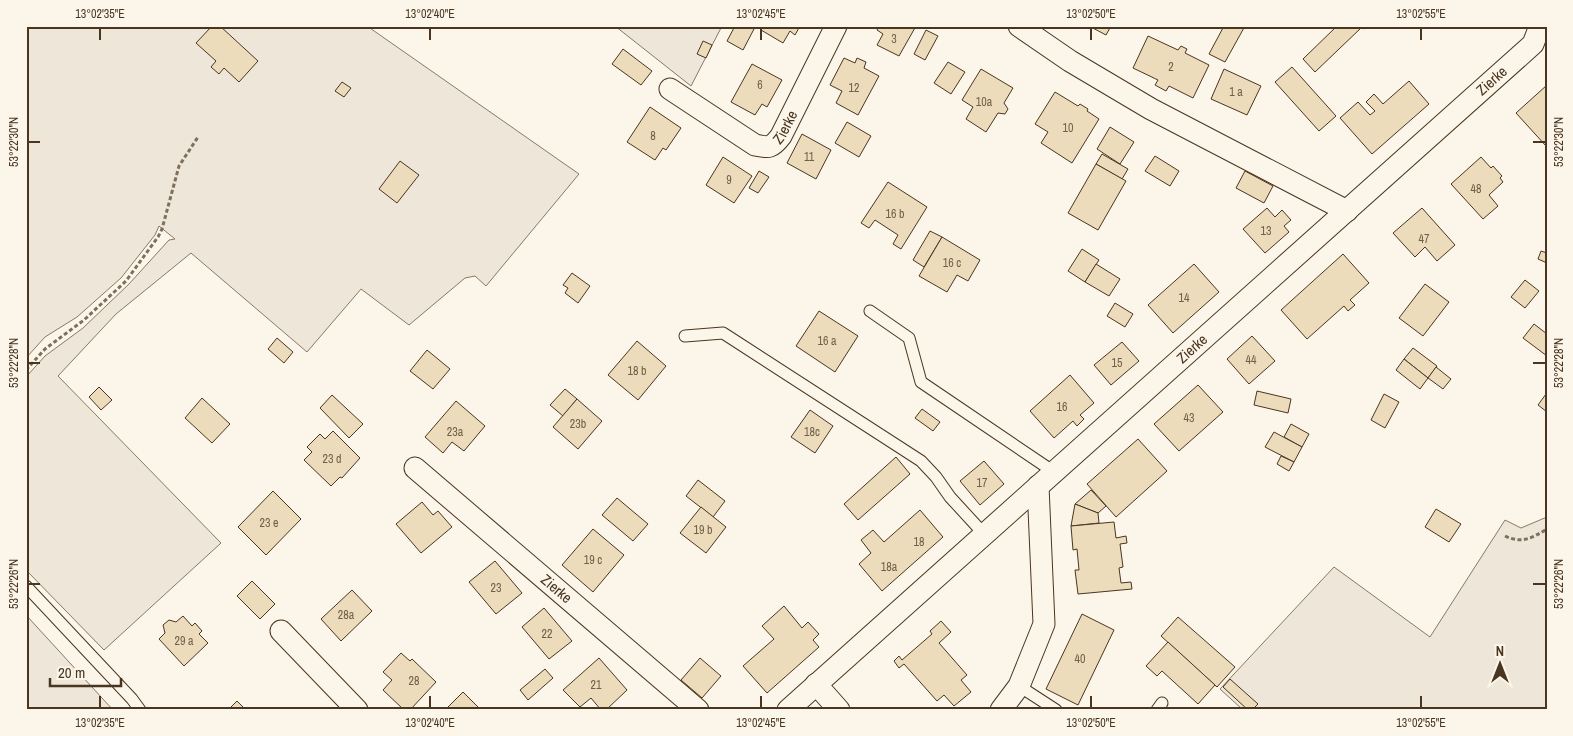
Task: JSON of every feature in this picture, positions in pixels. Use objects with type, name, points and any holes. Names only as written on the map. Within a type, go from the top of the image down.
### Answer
[{"type":"street","name":"Zierke","points":[[670,90],[755,145],[766,147],[775,144],[781,136],[836,26]]},
{"type":"street","points":[[1019,26],[1070,61],[1151,109],[1347,211]]},
{"type":"street","name":"Zierke","points":[[788,710],[1533,44],[1540,26]]},
{"type":"street","name":"Zierke","points":[[415,468],[698,710]]},
{"type":"street","points":[[1001,710],[1019,686],[1044,624],[1046,479]]},
{"type":"street","points":[[281,631],[357,710]]},
{"type":"street","points":[[816,684],[839,710]]},
{"type":"lane","points":[[870,311],[910,338],[921,382],[1046,479]]},
{"type":"lane","points":[[685,336],[723,333],[921,460],[950,497],[984,534]]},
{"type":"lane","points":[[26,586],[132,699],[140,710]]},
{"type":"lane","points":[[1019,686],[1056,710]]},
{"type":"path","points":[[26,370],[45,349],[84,320],[126,281],[158,237],[162,229],[179,166],[198,137]]},
{"type":"path","points":[[1506,536],[1514,540],[1527,539],[1547,529]]},
{"type":"shaded area","points":[[26,26],[367,26],[579,174],[486,286],[475,276],[465,278],[409,325],[361,289],[307,352],[191,253],[116,314],[58,376],[221,543],[104,650],[26,570],[26,377],[45,356],[83,328],[129,284],[169,240],[175,239],[159,226],[155,235],[121,278],[77,317],[45,337],[26,358]]},
{"type":"shaded area","points":[[615,26],[722,26],[691,86]]},
{"type":"shaded area","points":[[1547,517],[1547,710],[1243,710],[1220,689],[1334,567],[1430,637],[1505,520],[1521,528]]},
{"type":"shaded area","points":[[26,615],[113,710],[26,710]]},
{"type":"building","points":[[212,26],[220,26],[258,61],[239,82],[224,68],[219,74],[211,67],[216,61],[196,43]]},
{"type":"building","points":[[735,26],[749,26],[754,29],[743,50],[727,41]]},
{"type":"building","points":[[763,26],[800,26],[795,35],[790,31],[783,43],[761,30]]},
{"type":"building","points":[[879,26],[916,26],[899,56],[877,45],[883,34],[877,30]]},
{"type":"building","points":[[1089,26],[1111,26],[1106,35]]},
{"type":"building","points":[[1224,26],[1245,26],[1225,62],[1209,54]]},
{"type":"building","points":[[1337,26],[1368,26],[1364,29],[1362,27],[1315,72],[1303,59]]},
{"type":"building","points":[[926,30],[938,36],[925,60],[914,54]]},
{"type":"building","points":[[1148,36],[1178,50],[1181,46],[1187,49],[1185,53],[1209,65],[1193,98],[1169,86],[1166,91],[1155,85],[1158,80],[1133,68]]},
{"type":"building","points":[[703,41],[712,45],[706,58],[697,54]]},
{"type":"building","points":[[623,49],[652,71],[641,85],[612,64]]},
{"type":"building","points":[[844,58],[855,63],[857,58],[866,62],[864,68],[879,76],[858,115],[836,103],[842,91],[830,85]]},
{"type":"building","points":[[948,62],[965,72],[951,94],[934,83]]},
{"type":"building","points":[[752,64],[782,80],[767,107],[762,104],[755,115],[731,102]]},
{"type":"building","points":[[1292,67],[1336,116],[1319,131],[1275,82]]},
{"type":"building","points":[[981,69],[1013,88],[1004,103],[1008,109],[1005,114],[998,113],[986,132],[966,119],[973,107],[962,100]]},
{"type":"building","points":[[1224,69],[1261,86],[1247,115],[1211,99]]},
{"type":"building","points":[[1409,81],[1429,104],[1372,154],[1340,118],[1358,102],[1370,115],[1375,111],[1366,102],[1374,94],[1383,104]]},
{"type":"building","points":[[342,82],[351,88],[344,97],[335,91]]},
{"type":"building","points":[[1547,85],[1547,145],[1546,146],[1516,113]]},
{"type":"building","points":[[1055,92],[1078,106],[1080,104],[1099,119],[1072,163],[1041,143],[1048,132],[1035,124]]},
{"type":"building","points":[[650,107],[681,128],[666,150],[663,148],[655,160],[627,142]]},
{"type":"building","points":[[847,122],[871,136],[859,157],[835,143]]},
{"type":"building","points":[[1110,127],[1134,142],[1120,164],[1097,149]]},
{"type":"building","points":[[802,134],[831,150],[816,179],[787,163]]},
{"type":"building","points":[[1102,154],[1128,169],[1122,179],[1096,164]]},
{"type":"building","points":[[1155,156],[1179,171],[1170,186],[1145,171]]},
{"type":"building","points":[[723,157],[752,176],[734,203],[706,185]]},
{"type":"building","points":[[1481,157],[1502,176],[1500,178],[1503,182],[1489,195],[1498,206],[1483,219],[1451,184]]},
{"type":"building","points":[[400,161],[419,175],[397,203],[379,189]]},
{"type":"building","points":[[1096,164],[1126,181],[1098,230],[1068,213]]},
{"type":"building","points":[[759,171],[769,177],[758,193],[749,188]]},
{"type":"building","points":[[1245,171],[1273,186],[1264,203],[1236,188]]},
{"type":"building","points":[[888,182],[927,207],[901,249],[893,244],[898,235],[875,220],[869,228],[861,223]]},
{"type":"building","points":[[1267,208],[1275,217],[1282,210],[1291,220],[1284,226],[1289,232],[1265,253],[1243,229]]},
{"type":"building","points":[[1422,208],[1455,245],[1437,261],[1425,247],[1415,257],[1393,233]]},
{"type":"building","points":[[930,231],[942,237],[924,267],[913,260]]},
{"type":"building","points":[[942,237],[980,260],[968,281],[957,275],[947,292],[919,276]]},
{"type":"building","points":[[1082,249],[1099,260],[1085,282],[1068,271]]},
{"type":"building","points":[[1541,251],[1547,253],[1547,263],[1538,259]]},
{"type":"building","points":[[1343,254],[1369,283],[1350,300],[1355,305],[1348,311],[1344,306],[1307,339],[1281,310]]},
{"type":"building","points":[[1096,264],[1120,279],[1109,296],[1085,282]]},
{"type":"building","points":[[1194,264],[1219,292],[1173,333],[1148,305]]},
{"type":"building","points":[[572,273],[590,286],[578,303],[565,293],[568,288],[563,285]]},
{"type":"building","points":[[1525,280],[1539,291],[1525,308],[1511,297]]},
{"type":"building","points":[[1425,284],[1449,302],[1423,336],[1399,318]]},
{"type":"building","points":[[1115,303],[1133,314],[1125,327],[1107,316]]},
{"type":"building","points":[[819,311],[858,336],[835,372],[796,346]]},
{"type":"building","points":[[1534,324],[1547,334],[1547,356],[1523,338]]},
{"type":"building","points":[[1252,336],[1275,361],[1249,384],[1227,359]]},
{"type":"building","points":[[277,338],[293,352],[284,363],[268,349]]},
{"type":"building","points":[[637,341],[666,366],[638,400],[608,375]]},
{"type":"building","points":[[1122,342],[1139,361],[1111,385],[1094,365]]},
{"type":"building","points":[[1413,348],[1437,366],[1428,378],[1404,359]]},
{"type":"building","points":[[427,350],[450,369],[433,389],[410,371]]},
{"type":"building","points":[[1404,359],[1428,378],[1420,389],[1396,370]]},
{"type":"building","points":[[1436,367],[1451,379],[1443,389],[1428,378]]},
{"type":"building","points":[[1070,375],[1094,403],[1080,415],[1084,419],[1077,426],[1073,421],[1054,438],[1030,411]]},
{"type":"building","points":[[1198,385],[1223,412],[1179,451],[1154,424]]},
{"type":"building","points":[[99,387],[112,400],[101,410],[89,397]]},
{"type":"building","points":[[565,389],[577,399],[563,416],[550,405]]},
{"type":"building","points":[[1257,391],[1291,399],[1288,413],[1254,405]]},
{"type":"building","points":[[1384,394],[1399,402],[1385,428],[1371,420]]},
{"type":"building","points":[[332,395],[363,424],[349,438],[320,408]]},
{"type":"building","points":[[1547,395],[1547,412],[1538,405]]},
{"type":"building","points":[[202,398],[230,424],[212,443],[185,418]]},
{"type":"building","points":[[577,399],[602,421],[578,449],[553,427]]},
{"type":"building","points":[[456,401],[485,426],[464,451],[452,442],[443,453],[425,437]]},
{"type":"building","points":[[922,409],[940,422],[933,431],[915,418]]},
{"type":"building","points":[[810,410],[833,426],[815,453],[791,437]]},
{"type":"building","points":[[1291,424],[1309,434],[1302,447],[1284,437]]},
{"type":"building","points":[[333,431],[360,458],[342,478],[340,477],[331,486],[304,460],[312,452],[307,447],[320,434],[325,439]]},
{"type":"building","points":[[1274,432],[1302,447],[1294,462],[1265,447]]},
{"type":"building","points":[[1138,439],[1167,471],[1116,517],[1087,484]]},
{"type":"building","points":[[1281,456],[1294,462],[1289,471],[1277,464]]},
{"type":"building","points":[[896,457],[910,474],[858,520],[844,504]]},
{"type":"building","points":[[984,461],[1004,484],[980,505],[960,481]]},
{"type":"building","points":[[698,480],[725,501],[713,517],[686,496]]},
{"type":"building","points":[[1091,490],[1106,506],[1098,513],[1075,504]]},
{"type":"building","points":[[273,491],[301,519],[266,555],[238,527]]},
{"type":"building","points":[[617,498],[648,524],[633,541],[602,515]]},
{"type":"building","points":[[422,502],[433,515],[438,511],[452,527],[421,553],[396,524]]},
{"type":"building","points":[[1075,504],[1098,513],[1099,523],[1071,526]]},
{"type":"building","points":[[701,507],[726,527],[706,553],[680,533]]},
{"type":"building","points":[[1436,509],[1461,524],[1449,542],[1425,527]]},
{"type":"building","points":[[920,510],[943,537],[882,591],[859,564],[871,553],[861,540],[873,530],[884,542]]},
{"type":"building","points":[[1114,522],[1116,538],[1126,536],[1127,543],[1120,544],[1123,567],[1119,568],[1121,583],[1131,582],[1132,589],[1078,594],[1075,570],[1079,570],[1077,549],[1073,550],[1071,526]]},
{"type":"building","points":[[593,529],[624,555],[593,592],[562,565]]},
{"type":"building","points":[[495,561],[522,593],[496,614],[469,582]]},
{"type":"building","points":[[252,581],[275,604],[260,619],[237,596]]},
{"type":"building","points":[[352,590],[372,611],[341,641],[321,619]]},
{"type":"building","points":[[784,606],[802,628],[808,622],[819,634],[813,640],[819,647],[767,693],[743,666],[774,639],[762,626]]},
{"type":"building","points":[[544,608],[572,641],[549,659],[522,627]]},
{"type":"building","points":[[1082,614],[1114,630],[1078,705],[1046,689]]},
{"type":"building","points":[[183,616],[192,626],[195,623],[202,631],[199,634],[208,643],[184,666],[159,639],[165,633],[163,625],[169,620],[176,622]]},
{"type":"building","points":[[1178,617],[1235,667],[1217,687],[1161,636]]},
{"type":"building","points":[[941,621],[951,632],[939,643],[967,675],[961,680],[971,692],[954,706],[944,695],[937,701],[904,664],[899,668],[894,661],[899,656],[902,660],[932,634],[930,631]]},
{"type":"building","points":[[1168,642],[1215,685],[1198,704],[1162,671],[1157,676],[1146,666]]},
{"type":"building","points":[[401,653],[410,661],[412,659],[436,682],[410,710],[404,710],[383,690],[392,680],[383,672]]},
{"type":"building","points":[[599,658],[627,690],[606,710],[601,710],[591,698],[580,707],[563,690]]},
{"type":"building","points":[[700,658],[721,676],[702,698],[681,680]]},
{"type":"building","points":[[545,669],[553,678],[528,700],[520,690]]},
{"type":"building","points":[[1230,679],[1258,704],[1252,710],[1248,710],[1223,687]]},
{"type":"building","points":[[463,692],[481,710],[445,710]]},
{"type":"building","points":[[237,701],[246,710],[228,710]]}]
